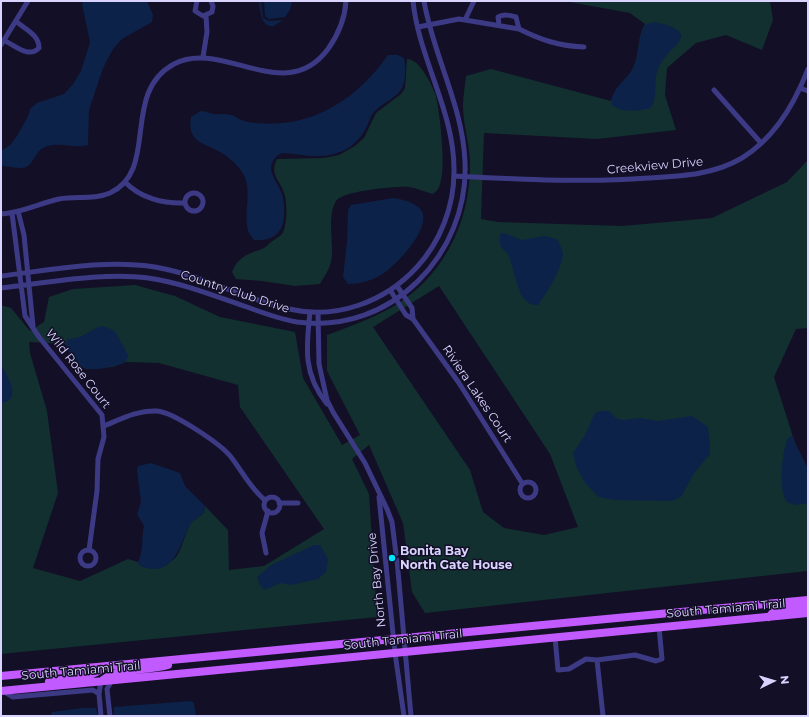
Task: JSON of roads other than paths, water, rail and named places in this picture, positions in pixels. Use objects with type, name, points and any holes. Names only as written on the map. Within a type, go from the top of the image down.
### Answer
[{"type":"main road","name":"South Tamiami Trail","points":[[1,676],[101,668],[808,600]]},
{"type":"main road","points":[[769,617],[775,610],[808,606]]},
{"type":"main road","name":"South Tamiami Trail","points":[[2,691],[808,613]]},
{"type":"main road","points":[[101,682],[117,672],[154,669],[194,659]]},
{"type":"main road","points":[[31,688],[62,679],[97,674],[101,668]]},
{"type":"street","points":[[16,21],[36,37],[39,42],[39,48],[35,52],[29,53],[2,42],[28,1]]},
{"type":"street","points":[[197,1],[195,7],[197,13],[206,16]]},
{"type":"street","points":[[203,57],[207,32],[206,16],[213,9],[211,1]]},
{"type":"street","points":[[1,214],[15,212],[60,199],[104,195],[116,189],[125,182],[135,165],[142,111],[146,96],[153,84],[165,70],[175,63],[188,58],[203,57],[272,72],[286,73],[304,68],[320,57],[330,46],[341,23],[346,1]]},
{"type":"street","name":"Country Club Drive","points":[[1,276],[99,265],[155,267],[194,277],[277,306],[310,312],[333,311],[358,306],[397,286],[420,264],[439,234],[450,206],[454,176],[453,152],[449,126],[418,27],[413,1]]},
{"type":"street","name":"Country Club Drive","points":[[1,288],[116,277],[146,278],[182,285],[275,317],[309,323],[344,321],[366,315],[396,300],[428,272],[451,236],[461,206],[465,176],[464,146],[458,116],[429,24],[424,1]]},
{"type":"street","points":[[465,20],[474,1]]},
{"type":"street","points":[[499,24],[498,17],[504,14],[509,15],[516,17],[519,29]]},
{"type":"street","points":[[418,27],[453,20],[499,24],[519,29],[554,44],[584,48]]},
{"type":"street","name":"Creekview Drive","points":[[454,176],[605,181],[683,176],[705,173],[732,164],[761,144],[780,122],[800,88],[808,69]]},
{"type":"street","points":[[800,88],[808,91]]},
{"type":"street","points":[[714,90],[761,144]]},
{"type":"street","points":[[125,182],[134,190],[145,196],[165,202],[185,203]]},
{"type":"street","name":"Wild Rose Court","points":[[15,212],[24,235],[33,326]]},
{"type":"street","name":"Wild Rose Court","points":[[15,212],[20,286],[25,316],[39,337],[102,415],[104,426]]},
{"type":"street","name":"Riviera Lakes Court","points":[[397,286],[412,308],[413,319]]},
{"type":"street","name":"Riviera Lakes Court","points":[[390,290],[406,315],[413,319],[459,384],[522,483]]},
{"type":"street","name":"North Bay Drive","points":[[310,312],[307,351],[310,376],[318,393],[331,409],[365,463],[390,515],[405,638],[411,716]]},
{"type":"street","name":"North Bay Drive","points":[[318,312],[319,364],[331,409]]},
{"type":"street","points":[[89,550],[97,491],[98,459],[104,437],[104,426],[137,413],[158,411],[193,427],[223,447],[239,470],[266,500]]},
{"type":"street","name":"North Bay Drive","points":[[378,490],[393,640],[404,716]]},
{"type":"street","points":[[268,511],[264,506],[266,500],[273,497],[279,503],[298,503]]},
{"type":"street","points":[[268,511],[277,511],[279,503]]},
{"type":"street","points":[[266,553],[262,533],[268,511]]},
{"type":"street","points":[[555,638],[558,670],[569,669],[582,660],[597,660],[635,655],[656,661],[662,659],[660,628]]},
{"type":"street","points":[[597,660],[603,716]]},
{"type":"street","points":[[110,716],[107,689],[112,680]]},
{"type":"street","points":[[101,682],[99,694],[101,716]]},
{"type":"street","points":[[2,691],[13,697],[93,690],[99,694]]},
{"type":"water","points":[[84,1],[147,1],[153,15],[152,22],[122,39],[113,49],[103,68],[89,110],[88,145],[48,146],[40,150],[31,163],[26,167],[17,168],[1,166],[1,151],[10,145],[17,136],[28,116],[30,109],[37,103],[64,94],[73,84],[81,71],[90,42],[82,4]]},
{"type":"water","points":[[259,1],[261,1],[263,18],[269,21],[283,20],[274,26],[266,24],[262,18]]},
{"type":"water","points":[[264,1],[292,1],[290,10],[285,17],[269,19],[265,16]]},
{"type":"water","points":[[654,22],[670,26],[679,31],[681,36],[679,41],[662,61],[658,69],[653,104],[651,108],[642,110],[626,110],[616,108],[612,105],[613,95],[633,68],[643,29],[646,24]]},
{"type":"water","points":[[388,55],[398,55],[404,58],[405,73],[400,92],[371,115],[361,136],[354,144],[341,152],[326,156],[282,153],[276,157],[271,168],[283,197],[283,222],[281,229],[271,238],[254,240],[248,231],[248,190],[244,175],[228,157],[197,140],[191,132],[191,117],[202,111],[213,114],[229,114],[248,122],[270,124],[290,122],[309,117],[327,110],[344,100],[375,72]]},
{"type":"water","points":[[393,198],[412,203],[421,210],[423,218],[422,227],[411,246],[387,271],[365,282],[348,284],[343,277],[347,242],[348,210],[351,205]]},
{"type":"water","points":[[504,233],[522,240],[545,236],[557,239],[561,246],[563,254],[560,267],[550,288],[538,305],[531,304],[525,300],[521,294],[511,261],[500,245],[500,234]]},
{"type":"water","points":[[103,326],[115,331],[128,355],[126,362],[116,366],[104,368],[91,369],[82,367],[74,360],[65,344],[68,339],[80,337],[98,327]]},
{"type":"water","points":[[1,366],[10,381],[13,392],[8,401],[1,403]]},
{"type":"water","points":[[609,411],[616,418],[622,420],[641,418],[658,421],[692,416],[708,427],[710,454],[694,473],[681,497],[672,501],[614,500],[599,497],[585,483],[576,466],[573,453],[585,435],[595,413]]},
{"type":"water","points":[[793,435],[795,443],[808,469],[808,503],[795,505],[787,502],[784,497],[782,480],[784,451],[788,438]]},
{"type":"water","points":[[151,463],[180,473],[185,486],[205,506],[204,513],[191,523],[174,558],[161,568],[151,569],[140,566],[138,562],[141,553],[144,526],[137,514],[141,502],[137,470],[138,466]]},
{"type":"water","points":[[314,545],[320,545],[328,559],[326,572],[318,579],[291,585],[281,583],[264,590],[257,577],[271,565]]},
{"type":"water","points":[[191,701],[194,703],[196,716],[114,716],[114,707]]},
{"type":"water","points":[[82,708],[96,708],[98,716],[50,716],[52,712]]},
{"type":"place","name":"Bonita Bay North Gate House","points":[[392,558]]}]
